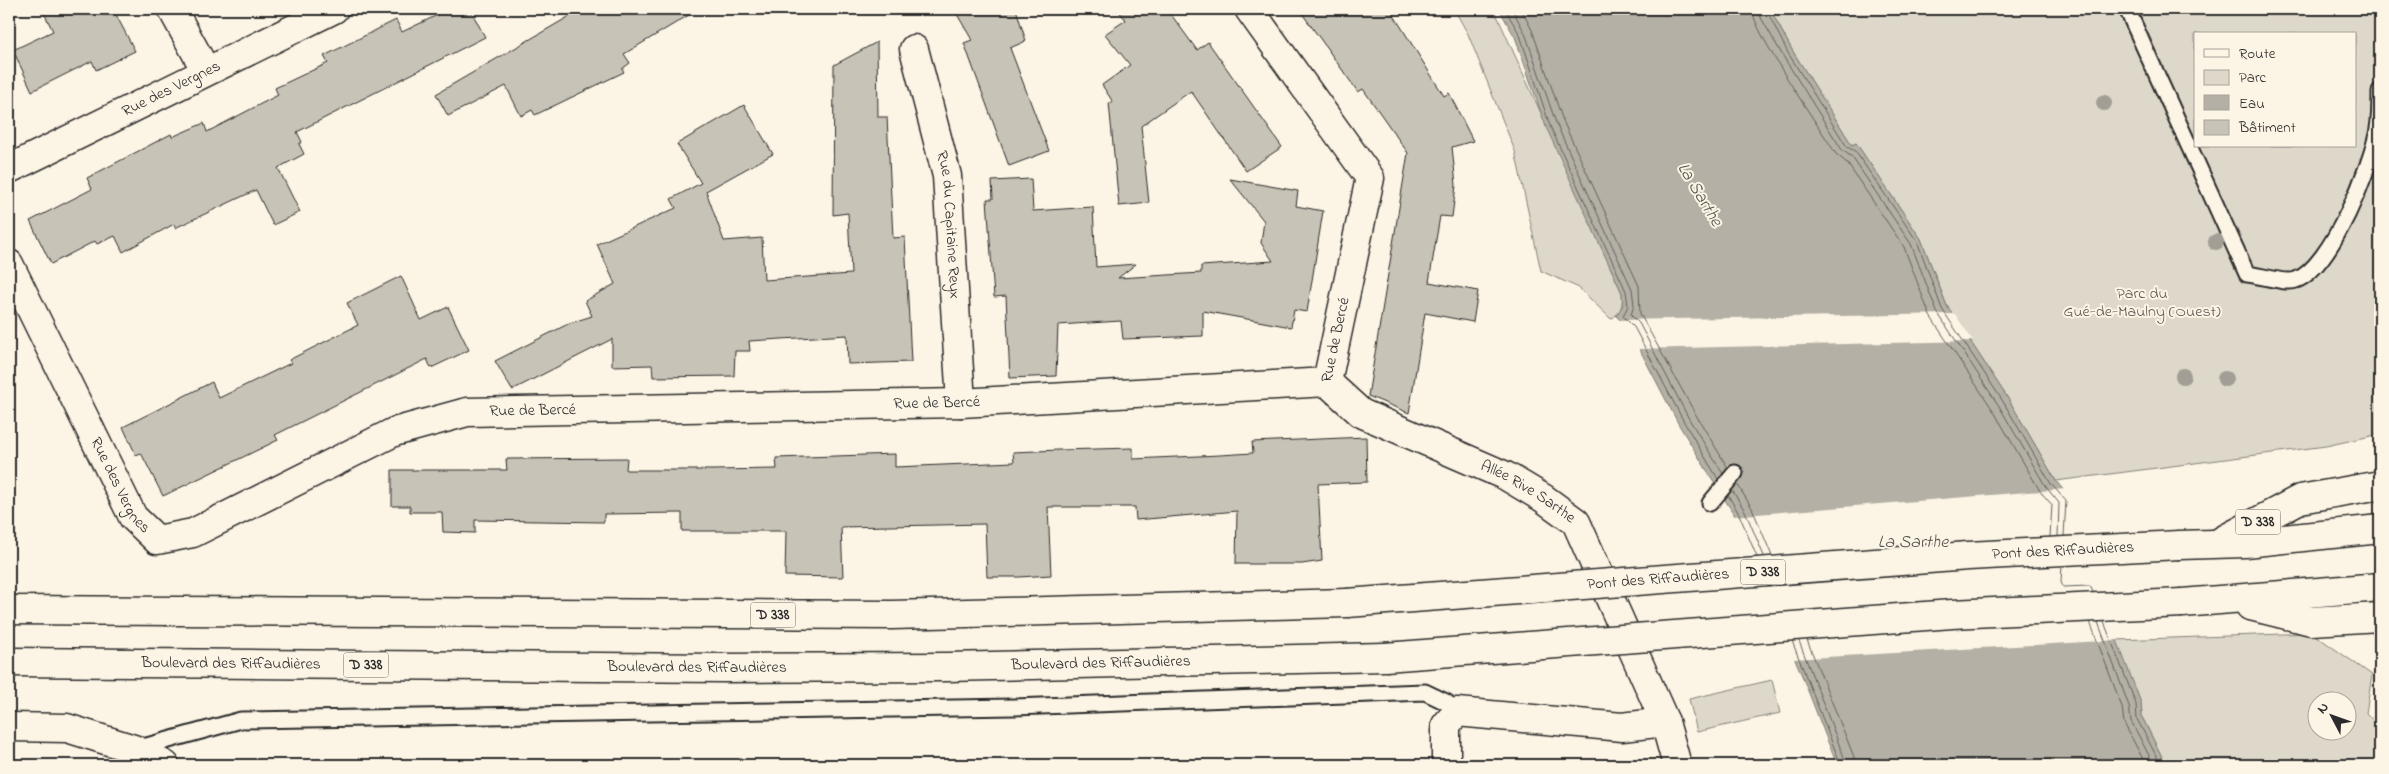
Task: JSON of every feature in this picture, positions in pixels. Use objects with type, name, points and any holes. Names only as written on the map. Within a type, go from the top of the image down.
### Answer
[{"type":"main road","points":[[172,9],[206,71]]},
{"type":"main road","name":"Rue des Vergnes","points":[[9,169],[334,9]]},
{"type":"main road","name":"Rue de Bercé","points":[[157,540],[193,533],[394,432],[467,412],[961,403],[1328,382],[1370,178],[1249,9]]},
{"type":"main road","name":"Rue du Capitaine Reyx","points":[[914,50],[947,176],[961,403]]},
{"type":"main road","name":"Rue des Vergnes","points":[[9,264],[133,517],[157,540]]},
{"type":"main road","name":"Allée Rive Sarthe","points":[[1328,382],[1361,413],[1506,476],[1543,498],[1576,522],[1665,722],[1677,765]]},
{"type":"main road","name":"D 338","points":[[2216,545],[2300,499],[2380,484]]},
{"type":"main road","name":"D 338","points":[[2216,545],[2380,529]]},
{"type":"main road","name":"Pont des Riffaudières","points":[[9,610],[892,615],[1347,603],[1968,556],[2179,545],[2216,545]]},
{"type":"main road","name":"D 338","points":[[2229,600],[2380,587]]},
{"type":"main road","name":"D 338","points":[[2229,600],[2311,621],[2380,617]]},
{"type":"main road","name":"Boulevard des Riffaudières","points":[[9,662],[734,668],[948,667],[1385,657],[1952,614],[2229,600]]},
{"type":"main road","points":[[1446,765],[1446,725],[1457,712],[1622,727],[1665,722]]},
{"type":"main road","points":[[9,727],[67,728],[134,749],[165,765]]},
{"type":"lane","points":[[2127,9],[2247,274],[2293,281],[2301,278],[2315,265],[2332,243],[2366,173],[2378,129],[2380,91]]},
{"type":"lane","points":[[1710,503],[1735,473]]},
{"type":"lane","points":[[134,749],[241,720],[1014,707],[1425,692],[1446,702],[1457,712]]},
{"type":"green space","points":[[1454,9],[1494,9],[1622,293],[1621,308],[1611,319],[1579,288],[1541,271],[1515,151],[1468,34]]},
{"type":"green space","name":"Parc du Gué-de-Maulny (Ouest)","points":[[1770,9],[2380,9],[2380,434],[2326,446],[2056,481],[2009,400],[1947,306],[1921,239],[1856,143],[1852,145],[1792,50]]},
{"type":"green space","points":[[2312,633],[2372,675],[2366,713],[2377,724],[2380,724],[2380,765],[2166,765],[2142,717],[2141,703],[2116,640]]},
{"type":"green space","points":[[1772,680],[1780,713],[1697,732],[1689,699]]},
{"type":"water","name":"La Sarthe","points":[[1499,9],[1770,9],[1792,50],[1852,145],[1856,143],[1921,239],[1947,306],[2009,400],[2056,481],[2071,499],[2066,583],[2094,580],[2141,703],[2142,717],[2166,765],[1837,765],[1803,678],[1735,516],[1679,425],[1629,329],[1616,316],[1623,305],[1622,293],[1546,127],[1515,37]]},
{"type":"pier","points":[[1955,314],[1973,341],[1637,349],[1627,330],[1617,320]]},
{"type":"pier","points":[[2066,489],[2074,499],[2068,580],[2096,579],[2119,640],[1792,659],[1732,516]]},
{"type":"building","points":[[42,9],[113,9],[135,51],[96,70],[92,61],[32,91],[13,50],[53,31]]},
{"type":"building","points":[[450,9],[470,9],[485,37],[297,132],[302,142],[299,144],[304,154],[278,168],[300,212],[273,225],[256,190],[175,228],[174,224],[123,252],[115,236],[97,244],[95,241],[51,264],[30,221],[92,189],[87,178],[171,134],[172,137],[204,123],[207,132],[278,95],[275,88],[328,63],[324,56],[396,20],[402,32]]},
{"type":"building","points":[[582,9],[699,9],[624,54],[630,63],[622,69],[624,72],[535,115],[532,110],[521,116],[506,86],[448,116],[436,94]]},
{"type":"building","points":[[954,9],[1016,9],[1026,41],[1010,48],[1049,151],[1009,166],[964,43],[972,40]]},
{"type":"building","points":[[1117,9],[1167,9],[1197,50],[1208,42],[1282,147],[1246,171],[1191,91],[1141,126],[1149,203],[1119,206],[1109,103],[1113,102],[1102,85],[1130,65],[1105,34],[1126,20]]},
{"type":"building","points":[[1299,9],[1390,9],[1444,96],[1449,93],[1473,141],[1452,147],[1456,185],[1452,217],[1440,216],[1429,282],[1478,291],[1473,322],[1425,313],[1409,413],[1368,396],[1408,153],[1363,89],[1358,92]]},
{"type":"building","points":[[877,42],[878,117],[887,117],[893,238],[905,237],[911,362],[848,364],[847,335],[749,341],[750,351],[735,351],[734,376],[653,377],[652,365],[612,366],[612,339],[512,390],[495,361],[570,323],[592,316],[585,301],[615,284],[597,244],[676,208],[671,199],[701,183],[677,144],[744,105],[773,154],[706,191],[724,241],[762,238],[764,280],[851,274],[848,213],[833,215],[834,65]]},
{"type":"building","points":[[1031,179],[1033,211],[1093,207],[1096,267],[1136,264],[1118,278],[1201,273],[1201,266],[1273,261],[1261,243],[1264,221],[1230,179],[1298,191],[1296,206],[1323,211],[1307,312],[1294,310],[1291,327],[1203,311],[1203,336],[1123,339],[1121,321],[1058,325],[1056,376],[1010,378],[1006,296],[994,297],[987,199],[993,199],[992,181]]},
{"type":"building","points":[[401,276],[421,320],[448,307],[469,350],[431,368],[427,359],[275,435],[278,440],[163,496],[141,453],[136,455],[123,427],[212,382],[219,398],[291,363],[289,360],[358,325],[347,303]]},
{"type":"building","points":[[1366,437],[1367,482],[1318,484],[1322,561],[1302,564],[1236,564],[1237,511],[1136,520],[1135,507],[1048,507],[1051,575],[1019,577],[987,577],[985,524],[841,527],[843,577],[785,576],[786,531],[682,531],[682,513],[604,514],[604,522],[475,520],[475,533],[443,532],[442,512],[410,512],[410,506],[392,506],[392,470],[507,470],[506,459],[627,458],[626,470],[713,470],[777,469],[776,458],[895,454],[895,467],[1014,462],[1013,452],[1059,450],[1133,448],[1133,459],[1253,453],[1252,442]]}]
